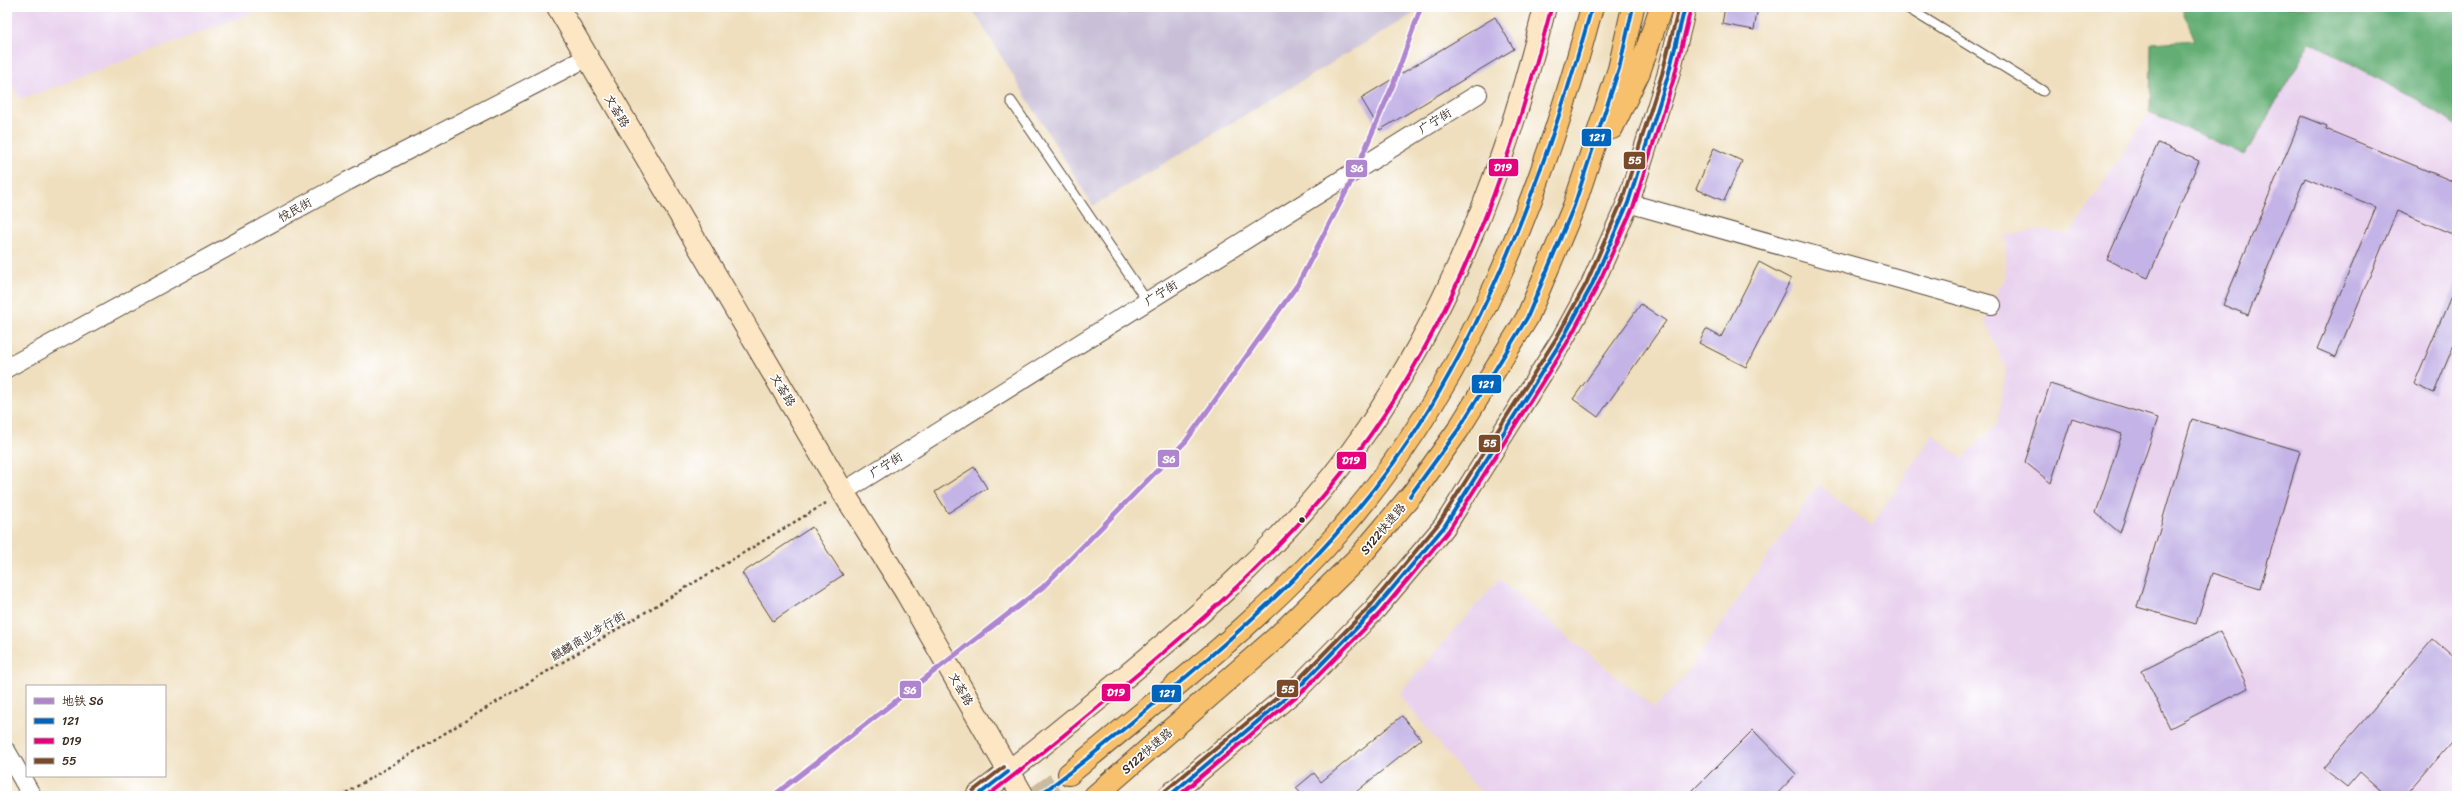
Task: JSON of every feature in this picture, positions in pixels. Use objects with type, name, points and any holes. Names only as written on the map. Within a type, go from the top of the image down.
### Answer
[{"type":"highway","points":[[1068,774],[1251,622],[1338,534],[1379,486],[1472,336],[1502,275],[1535,192],[1572,82],[1592,7]]},
{"type":"highway","name":"S122快速路","points":[[1095,796],[1276,638],[1361,555],[1404,504],[1458,430],[1527,318],[1574,206],[1619,69],[1633,7]]},
{"type":"highway","points":[[1574,206],[1639,72],[1661,7]]},
{"type":"street","name":"文荟路","points":[[558,7],[586,58],[843,492],[906,592],[1023,796]]},
{"type":"street","points":[[977,796],[1176,635],[1263,553],[1317,492],[1367,430],[1408,363],[1453,277],[1496,176],[1529,75],[1545,7]]},
{"type":"street","points":[[1169,796],[1301,685],[1375,609],[1444,527],[1562,340],[1591,287],[1628,203],[1668,76],[1685,7]]},
{"type":"street","name":"悦民街","points":[[7,368],[348,181],[586,58]]},
{"type":"street","name":"广宁街","points":[[843,492],[1478,94]]},
{"type":"street","points":[[1628,203],[1992,305]]},
{"type":"street","points":[[7,752],[32,796]]},
{"type":"lane","points":[[1906,7],[2043,91]]},
{"type":"lane","points":[[1011,101],[1147,302]]},
{"type":"path","name":"麒麟商业步行街","points":[[341,796],[843,492]]},
{"type":"shaded area","points":[[7,7],[268,7],[20,100],[7,73]]},
{"type":"shaded area","points":[[971,7],[1425,7],[1093,206]]},
{"type":"shaded area","points":[[2311,42],[2420,101],[2457,127],[2457,796],[1486,796],[1466,777],[1399,694],[1499,579],[1654,708],[1683,678],[1818,484],[1871,527],[1933,434],[1962,459],[1997,424],[2006,370],[1985,322],[2006,273],[2006,235],[2042,230],[2069,235],[2150,112],[2245,155]]},
{"type":"green space","points":[[2181,7],[2457,7],[2457,127],[2420,101],[2311,42],[2245,155],[2150,112],[2151,43],[2195,40]]},
{"type":"building","points":[[1725,7],[1758,7],[1754,30],[1722,24]]},
{"type":"building","points":[[1495,17],[1514,49],[1380,130],[1361,98]]},
{"type":"building","points":[[2302,116],[2327,126],[2326,129],[2457,183],[2457,236],[2397,211],[2336,357],[2317,349],[2376,207],[2305,178],[2248,315],[2223,305]]},
{"type":"building","points":[[2158,143],[2199,161],[2148,278],[2107,260]]},
{"type":"building","points":[[1714,148],[1742,161],[1724,201],[1696,189]]},
{"type":"building","points":[[1759,262],[1791,279],[1746,367],[1699,343],[1706,329],[1721,337]]},
{"type":"building","points":[[2457,282],[2457,337],[2434,393],[2414,384]]},
{"type":"building","points":[[1641,304],[1666,321],[1598,417],[1573,399]]},
{"type":"building","points":[[2050,384],[2158,418],[2120,533],[2096,513],[2122,434],[2072,418],[2051,483],[2025,462]]},
{"type":"building","points":[[2192,419],[2300,451],[2260,588],[2212,573],[2196,624],[2137,607]]},
{"type":"building","points":[[974,467],[987,488],[948,513],[935,492]]},
{"type":"building","points":[[812,527],[843,575],[773,621],[742,573]]},
{"type":"building","points":[[2220,631],[2248,688],[2170,728],[2142,671]]},
{"type":"building","points":[[2433,639],[2457,660],[2457,736],[2405,796],[2387,796],[2360,772],[2347,787],[2323,768]]},
{"type":"building","points":[[1402,716],[1421,739],[1351,796],[1303,796],[1296,788],[1314,773],[1321,782]]},
{"type":"building","points":[[1753,730],[1796,774],[1775,796],[1687,796]]},
{"type":"tunnel","points":[[1038,796],[1069,774]]},
{"type":"metro line","name":"S6","points":[[773,796],[1043,587],[1186,441],[1298,284],[1349,186],[1393,85],[1421,7]]},
{"type":"transit line","name":"121","points":[[1038,796],[1083,762],[1155,703],[1268,604],[1304,569],[1338,532],[1370,494],[1400,453],[1428,411],[1455,363],[1480,315],[1503,265],[1543,164],[1577,60],[1592,7]]},
{"type":"transit line","name":"121","points":[[1410,496],[1458,430],[1527,318],[1574,206],[1619,69],[1633,7]]},
{"type":"transit line","name":"55","points":[[1165,791],[1297,681],[1371,605],[1439,523],[1557,337],[1586,284],[1622,201],[1662,74],[1679,7]]},
{"type":"transit line","name":"121","points":[[1169,796],[1301,685],[1375,609],[1444,527],[1562,340],[1591,287],[1628,203],[1668,76],[1685,7]]},
{"type":"transit line","name":"D19","points":[[1178,796],[1305,689],[1380,613],[1449,530],[1567,343],[1596,289],[1634,205],[1674,78],[1691,8]]},
{"type":"transit line","name":"D19","points":[[987,796],[1036,758],[1150,664],[1219,604],[1284,540],[1315,506],[1344,471],[1371,434],[1403,385],[1432,335],[1480,230],[1501,175],[1519,120],[1551,9]]},
{"type":"transit line","name":"55","points":[[973,791],[1004,767]]},
{"type":"transit line","name":"121","points":[[977,796],[1008,772]]}]
